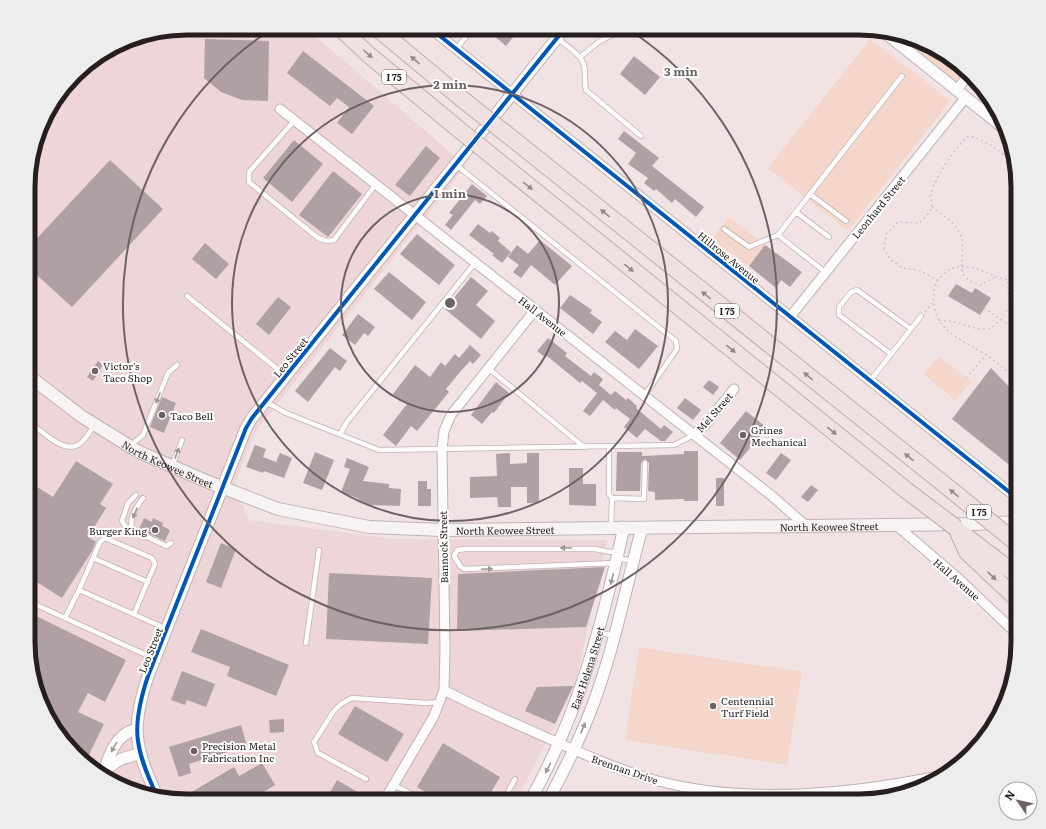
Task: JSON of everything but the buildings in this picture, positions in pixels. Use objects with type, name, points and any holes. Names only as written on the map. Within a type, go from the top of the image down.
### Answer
[{"type":"highway","name":"I 75","points":[[347,35],[368,55],[498,161],[906,490],[1011,570]]},
{"type":"highway","name":"I 75","points":[[385,35],[467,103],[1011,538]]},
{"type":"highway","points":[[956,528],[967,552],[1011,593]]},
{"type":"main road","name":"North Keowee Street","points":[[35,381],[94,425],[129,446],[223,488],[278,509],[337,522],[395,529],[443,530],[1011,522]]},
{"type":"street","name":"Hillrose Avenue","points":[[439,35],[1011,493]]},
{"type":"street","name":"Leo Street","points":[[155,791],[140,754],[136,728],[137,714],[142,693],[246,428],[265,402],[415,216],[511,93],[559,35]]},
{"type":"street","points":[[893,39],[996,121]]},
{"type":"street","name":"Leonhard Street","points":[[790,317],[961,94],[967,79]]},
{"type":"street","name":"Hall Avenue","points":[[280,109],[694,435],[804,525]]},
{"type":"street","name":"Bannock Street","points":[[388,794],[440,702],[444,690],[445,649],[442,436],[446,423],[535,310]]},
{"type":"street","name":"Mel Street","points":[[694,435],[706,424],[734,389]]},
{"type":"street","name":"Hall Avenue","points":[[895,524],[959,579],[1011,628]]},
{"type":"street","name":"East Helena Street","points":[[534,794],[560,744],[578,698],[598,632],[617,558],[618,527]]},
{"type":"street","name":"East Helena Street","points":[[552,794],[574,750],[598,689],[614,636],[642,528]]},
{"type":"street","name":"Brennan Drive","points":[[444,690],[560,744],[629,773],[660,782],[689,788],[728,792],[783,793],[844,790],[888,785],[925,778]]},
{"type":"street","points":[[106,770],[115,744],[124,734],[136,728]]},
{"type":"street","points":[[107,772],[117,761],[125,757],[140,754]]},
{"type":"lane","points":[[456,49],[467,35]]},
{"type":"lane","points":[[580,57],[600,41],[612,35]]},
{"type":"lane","points":[[557,38],[580,57],[584,65],[586,90],[641,136]]},
{"type":"lane","points":[[724,229],[749,247],[778,235],[902,76]]},
{"type":"lane","points":[[294,121],[249,172],[249,182],[318,238],[327,241],[334,240],[376,184]]},
{"type":"lane","points":[[455,164],[676,342],[677,350],[644,396]]},
{"type":"lane","points":[[810,194],[846,221]]},
{"type":"lane","points":[[796,212],[828,237]]},
{"type":"lane","points":[[778,235],[825,272]]},
{"type":"lane","points":[[340,434],[347,422],[475,263]]},
{"type":"lane","points":[[891,354],[840,315],[839,307],[850,292],[857,290],[911,329]]},
{"type":"lane","points":[[187,296],[286,376]]},
{"type":"lane","points":[[870,381],[921,316]]},
{"type":"lane","points":[[129,446],[143,435],[168,373],[177,365]]},
{"type":"lane","points":[[488,368],[584,447]]},
{"type":"lane","points":[[265,402],[286,413],[379,450],[674,445],[694,435]]},
{"type":"lane","points":[[35,426],[63,446],[71,447],[79,444],[94,425]]},
{"type":"lane","points":[[172,466],[182,440]]},
{"type":"lane","points":[[609,446],[609,494],[612,498],[618,527]]},
{"type":"lane","points":[[612,498],[644,498],[645,463]]},
{"type":"lane","points":[[136,495],[128,503],[122,520],[126,526],[166,546],[171,543]]},
{"type":"lane","points":[[132,529],[131,523],[134,512],[143,498]]},
{"type":"lane","points":[[66,618],[100,542],[105,538],[152,558],[155,564],[134,614]]},
{"type":"lane","points":[[454,556],[457,550],[465,549],[595,549],[610,552],[617,558]]},
{"type":"lane","points":[[306,643],[319,550]]},
{"type":"lane","points":[[444,555],[454,556]]},
{"type":"lane","points":[[454,556],[460,566],[464,569],[617,558],[633,561]]},
{"type":"lane","points":[[93,558],[148,582]]},
{"type":"lane","points":[[79,590],[167,628]]},
{"type":"lane","points":[[35,603],[155,659]]},
{"type":"lane","points":[[598,632],[614,636]]},
{"type":"lane","points":[[366,779],[318,753],[314,742],[341,704],[352,698],[440,702]]},
{"type":"lane","points":[[507,794],[515,779]]},
{"type":"lane","points":[[394,785],[411,794]]},
{"type":"path","points":[[938,281],[921,271],[903,268],[891,260],[884,249],[886,234],[898,222],[919,224],[932,207],[931,195],[939,173],[956,151],[960,142],[969,136],[981,139],[994,146],[1008,159]]},
{"type":"path","points":[[932,207],[955,225],[961,237],[961,268],[964,277],[972,283],[981,285],[994,277]]},
{"type":"path","points":[[921,316],[932,303],[935,284],[953,268],[982,270],[994,277],[1008,281],[1009,306],[1001,319],[994,326],[986,329],[976,329],[954,321],[939,320]]},
{"type":"path","points":[[932,303],[939,320],[949,334],[986,356],[1011,375]]},
{"type":"path","points":[[984,308],[1011,326]]},
{"type":"path","points":[[966,378],[986,356]]},
{"type":"shaded area","points":[[314,35],[466,166],[256,431],[235,482],[248,520],[395,539],[607,540],[575,686],[520,794],[167,793],[138,786],[111,774],[94,763],[79,750],[66,735],[55,718],[43,691],[35,652],[35,177],[43,138],[55,111],[66,94],[79,79],[94,66],[111,55],[138,43],[167,36]]},
{"type":"shaded area","points":[[870,39],[950,101],[848,231],[768,168]]},
{"type":"shaded area","points":[[893,39],[908,43],[935,55],[952,66],[966,78],[957,90]]},
{"type":"shaded area","points":[[729,217],[765,245],[749,266],[712,239]]},
{"type":"shaded area","points":[[939,356],[971,382],[955,400],[923,374]]},
{"type":"shaded area","name":"Centennial Turf Field","points":[[639,647],[802,672],[787,765],[625,740]]},
{"type":"cycle path","points":[[439,35],[1011,493]]},
{"type":"cycle path","points":[[154,790],[149,779],[140,750],[137,723],[139,709],[148,676],[246,428],[252,418],[559,35]]},
{"type":"place","name":"Victor's Taco Shop","points":[[95,371]]},
{"type":"place","name":"Taco Bell","points":[[162,415]]},
{"type":"place","name":"Grines Mechanical","points":[[743,435]]},
{"type":"place","name":"Burger King","points":[[155,530]]},
{"type":"place","name":"Centennial Turf Field","points":[[713,706]]},
{"type":"place","name":"Precision Metal Fabrication Inc","points":[[194,751]]}]
